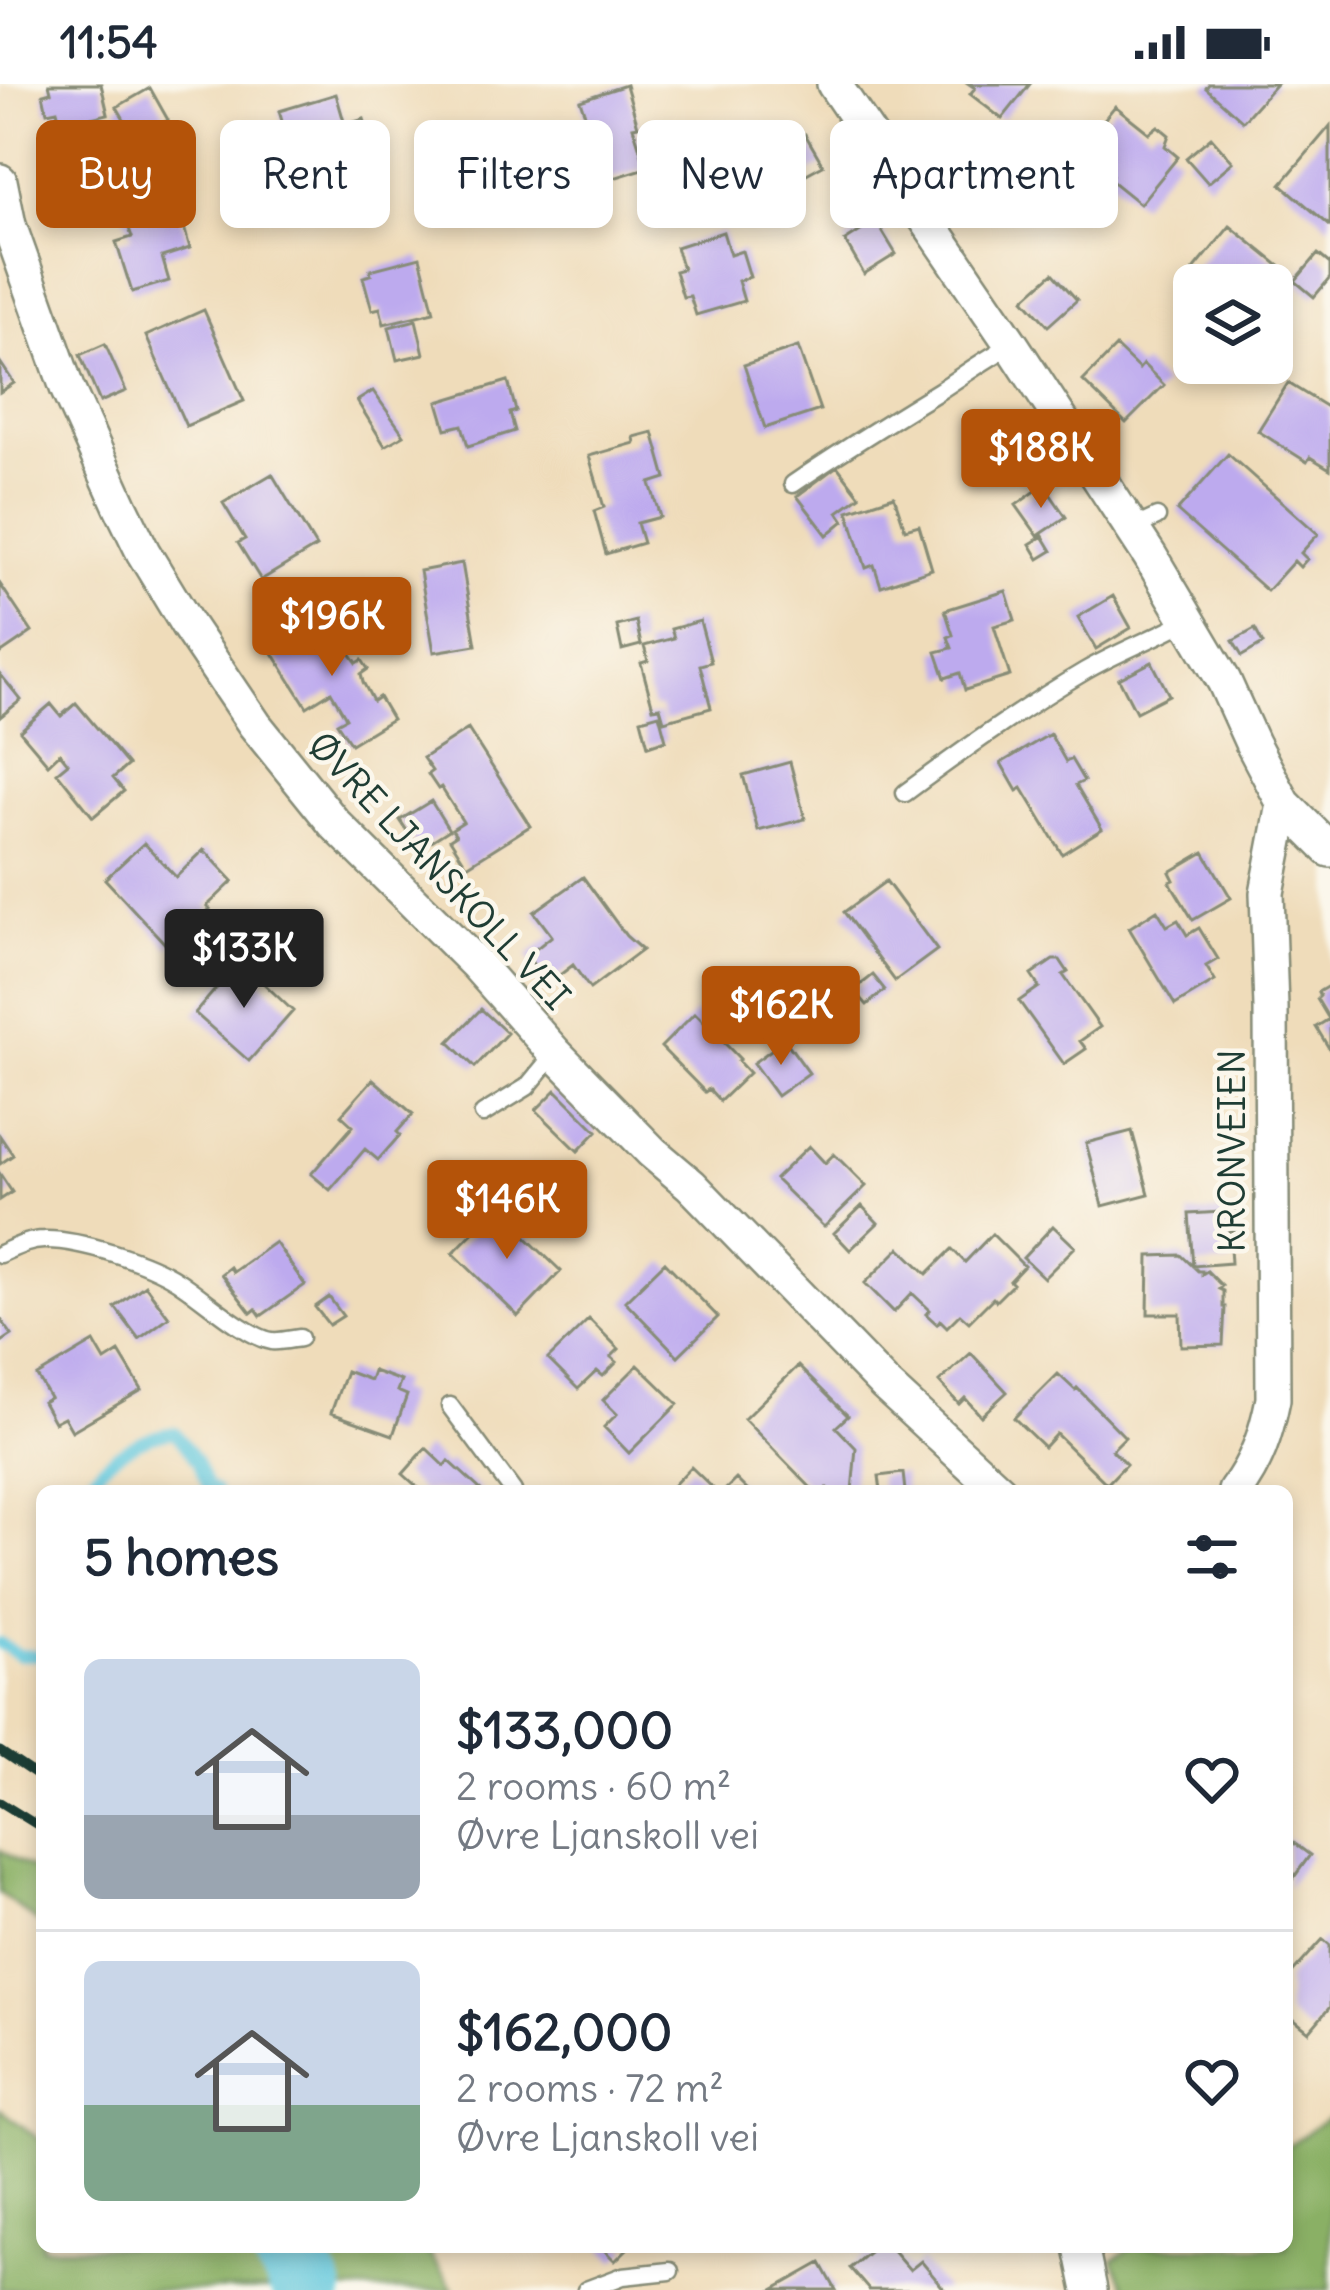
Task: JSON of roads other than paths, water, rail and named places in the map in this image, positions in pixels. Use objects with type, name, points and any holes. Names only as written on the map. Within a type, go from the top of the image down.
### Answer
[{"type":"street","points":[[834,84],[1012,345],[1144,523],[1186,621],[1224,681],[1284,804],[1329,846]]},
{"type":"street","name":"ØVRE LJANSKOLL VEI","points":[[0,181],[9,225],[67,388],[143,552],[255,725],[334,823],[476,964],[555,1053],[884,1384],[993,1485]]},
{"type":"street","name":"KRONVEIEN","points":[[1239,1485],[1265,1438],[1273,1399],[1268,893],[1284,804]]},
{"type":"street","points":[[1082,2253],[1090,2290]]},
{"type":"lane","points":[[793,484],[1012,345]]},
{"type":"lane","points":[[905,793],[1058,687],[1186,621]]},
{"type":"lane","points":[[483,1114],[527,1087],[555,1053]]},
{"type":"lane","points":[[0,1254],[30,1241],[50,1239],[99,1250],[152,1266],[271,1341],[300,1338]]},
{"type":"lane","points":[[450,1406],[509,1485]]},
{"type":"lane","points":[[586,2290],[623,2276],[670,2271]]},
{"type":"waterway","points":[[88,1485],[122,1451],[175,1432],[198,1463],[207,1485]]},
{"type":"waterway","points":[[0,1643],[18,1655],[36,1655]]},
{"type":"waterway","points":[[287,2253],[309,2290]]},
{"type":"railway","points":[[0,1751],[36,1775]]},
{"type":"railway","points":[[0,1802],[36,1824]]}]
